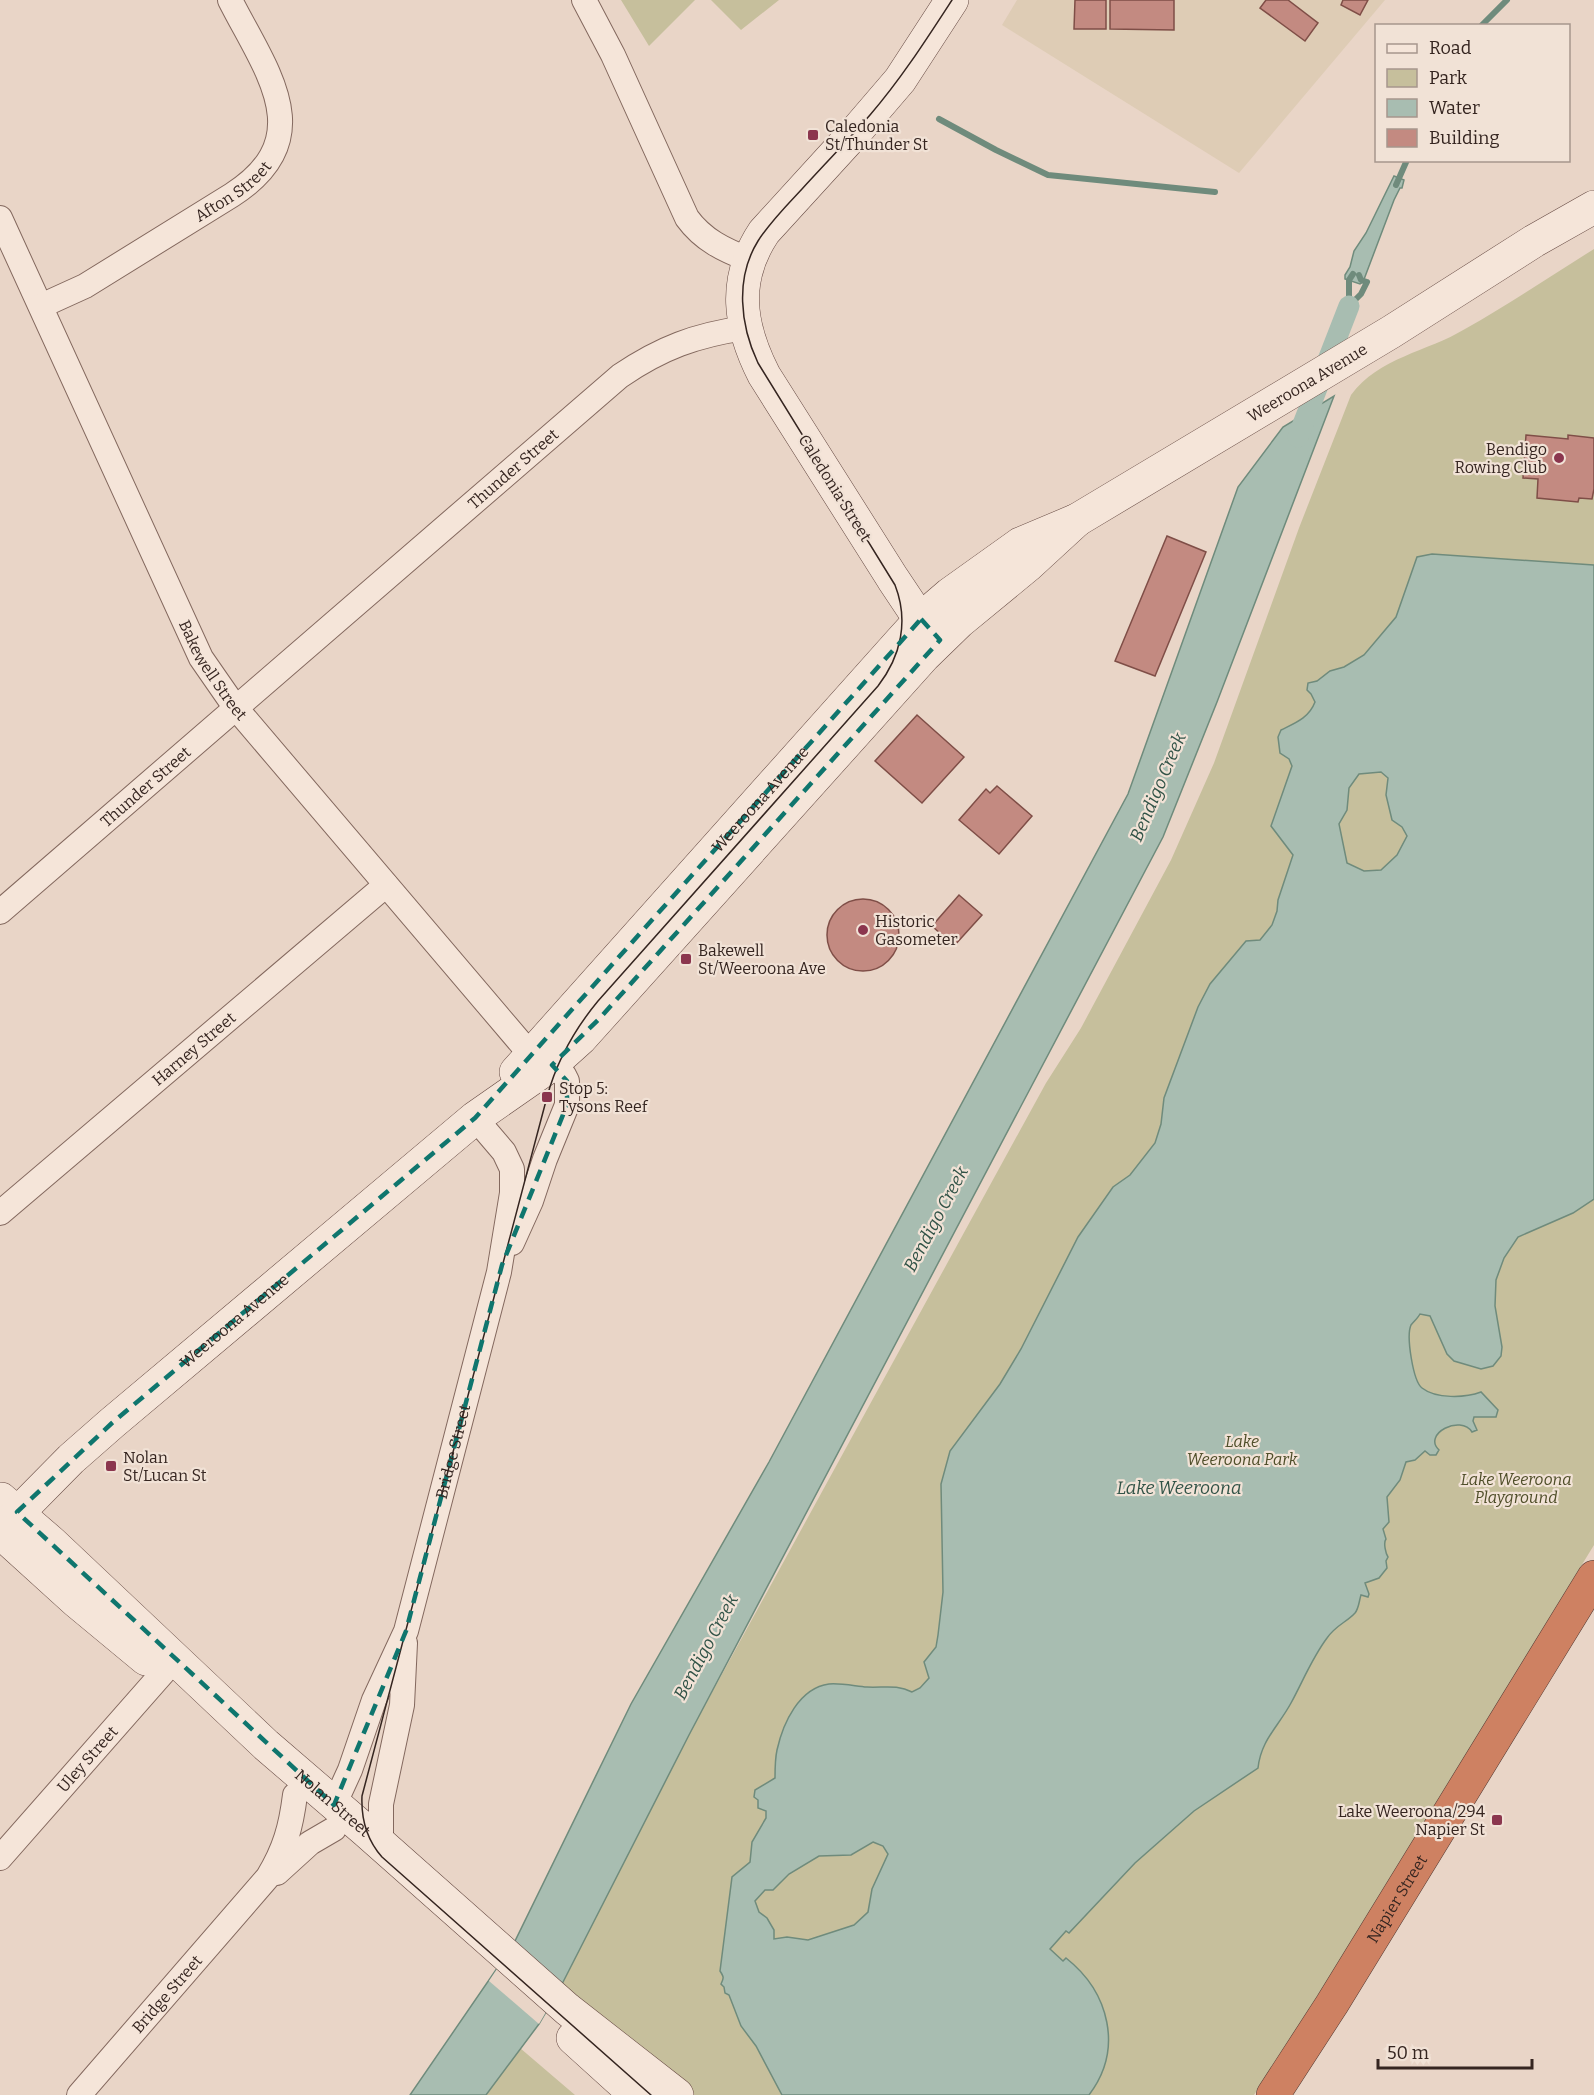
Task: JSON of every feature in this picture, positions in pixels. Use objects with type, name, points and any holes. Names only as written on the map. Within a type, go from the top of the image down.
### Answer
[{"type":"highway","name":"Napier Street","points":[[1296,2095],[1402,1906],[1521,1713],[1594,1577]]},
{"type":"highway","name":"Napier Street","points":[[1521,1713],[1594,1613]]},
{"type":"highway","name":"Napier Street","points":[[1273,2095],[1332,2004],[1402,1906]]},
{"type":"main road","points":[[745,328],[743,299],[746,273],[757,242],[773,221],[900,80],[952,0]]},
{"type":"main road","name":"Weeroona Avenue","points":[[1534,241],[1594,190]]},
{"type":"main road","name":"Weeroona Avenue","points":[[4,1518],[112,1423],[541,1060],[599,1019],[931,629],[1027,566],[1077,520],[1391,332],[1534,241],[1594,207]]},
{"type":"main road","name":"Caledonia Street","points":[[745,328],[764,375],[893,579],[931,629]]},
{"type":"main road","name":"Nolan Street","points":[[4,1518],[169,1666],[266,1745],[331,1818],[560,2015],[636,2095]]},
{"type":"main road","name":"Nolan Street","points":[[169,1666],[295,1795],[331,1818],[381,1844],[494,1957]]},
{"type":"main road","name":"Nolan Street","points":[[560,2015],[677,2095]]},
{"type":"street","name":"Afton Street","points":[[41,306],[85,286],[232,195],[248,184],[268,163],[280,129],[280,108],[269,78],[230,0]]},
{"type":"street","points":[[584,0],[613,55],[687,218],[710,242],[750,260]]},
{"type":"street","name":"Bakewell Street","points":[[0,218],[201,658],[235,707],[386,885],[541,1060]]},
{"type":"street","name":"Thunder Street","points":[[0,912],[620,376],[645,358],[680,343],[745,328]]},
{"type":"street","name":"Harney Street","points":[[0,1213],[386,885]]},
{"type":"street","name":"Bridge Street","points":[[499,1272],[531,1201],[567,1105],[567,1081],[564,1075],[541,1060]]},
{"type":"street","name":"Bridge Street","points":[[79,2095],[255,1894],[317,1838],[331,1818],[374,1700],[406,1631],[499,1272],[512,1193],[512,1169],[504,1152],[475,1118]]},
{"type":"street","name":"Bridge Street","points":[[381,1844],[381,1797],[402,1706],[406,1631]]},
{"type":"street","name":"Uley Street","points":[[0,1857],[169,1666]]},
{"type":"street","name":"Bridge Street","points":[[255,1894],[279,1860],[288,1838],[295,1795]]},
{"type":"highlighted area","points":[[921,619],[940,640],[599,1019],[552,1065],[567,1081],[567,1105],[502,1265],[406,1631],[334,1805],[17,1512],[112,1423],[475,1118]]},
{"type":"shaded area","points":[[1017,0],[1385,0],[1239,173],[1002,25]]},
{"type":"green space","points":[[621,0],[695,0],[649,46]]},
{"type":"green space","points":[[711,0],[779,0],[741,30]]},
{"type":"green space","name":"Lake Weeroona Park","points":[[1594,249],[1594,1545],[1325,1984],[1254,2095],[685,2095],[560,1988],[675,1760],[1046,1083],[1081,1028],[1171,860],[1214,763],[1299,528],[1351,395],[1362,382],[1389,363],[1465,329]]},
{"type":"green space","points":[[520,2048],[575,2095],[486,2095]]},
{"type":"water","points":[[1394,176],[1404,180],[1402,188],[1394,200],[1363,282],[1360,284],[1345,279],[1354,251],[1366,233]]},
{"type":"water","points":[[1334,396],[1163,837],[689,1735],[560,1988],[539,2024],[486,2095],[410,2095],[513,1945],[631,1704],[769,1462],[1128,794],[1238,487],[1283,427]]},
{"type":"water","name":"Lake Weeroona","points":[[1432,554],[1594,565],[1594,1199],[1573,1213],[1518,1237],[1504,1258],[1496,1280],[1495,1306],[1502,1347],[1501,1356],[1493,1366],[1481,1369],[1454,1361],[1447,1354],[1430,1316],[1420,1314],[1411,1325],[1409,1338],[1411,1358],[1416,1377],[1422,1388],[1443,1396],[1481,1392],[1498,1410],[1496,1417],[1474,1417],[1473,1421],[1477,1430],[1472,1432],[1460,1425],[1445,1428],[1435,1438],[1435,1444],[1439,1450],[1436,1455],[1430,1455],[1425,1451],[1415,1460],[1406,1462],[1400,1480],[1387,1497],[1389,1522],[1383,1529],[1388,1557],[1387,1568],[1379,1578],[1365,1583],[1368,1597],[1361,1595],[1355,1613],[1330,1634],[1322,1646],[1291,1703],[1266,1741],[1258,1768],[1194,1811],[1135,1863],[1069,1933],[1066,1931],[1050,1949],[1063,1961],[1066,1958],[1093,1987],[1107,2022],[1106,2059],[1100,2077],[1089,2095],[782,2095],[756,2046],[741,2026],[729,1995],[725,1993],[721,1984],[723,1978],[720,1971],[732,1877],[750,1862],[752,1842],[766,1818],[766,1811],[758,1808],[758,1800],[754,1797],[755,1790],[775,1778],[776,1753],[783,1729],[794,1708],[809,1692],[829,1684],[843,1684],[895,1687],[912,1692],[920,1688],[929,1678],[924,1662],[936,1647],[938,1635],[943,1592],[941,1484],[950,1451],[1000,1384],[1021,1349],[1078,1237],[1113,1187],[1130,1175],[1155,1143],[1161,1124],[1164,1098],[1198,1007],[1210,984],[1246,941],[1260,940],[1272,925],[1293,855],[1271,826],[1292,766],[1289,759],[1280,753],[1278,737],[1281,730],[1301,719],[1312,708],[1315,702],[1307,690],[1308,683],[1317,681],[1330,671],[1344,667],[1364,655],[1396,617],[1417,557]],"holes":[[[1381,772],[1388,778],[1386,795],[1392,820],[1402,827],[1407,836],[1397,855],[1381,870],[1364,871],[1347,863],[1339,824],[1347,810],[1349,788],[1359,774]],[[873,1842],[883,1846],[888,1854],[872,1889],[868,1912],[854,1925],[808,1940],[787,1937],[774,1939],[774,1930],[767,1918],[759,1912],[755,1901],[765,1890],[773,1890],[789,1874],[819,1856],[851,1855]]]},
{"type":"pier","points":[[513,1945],[560,1988],[539,2024],[489,1981]]},
{"type":"building","points":[[1075,0],[1106,0],[1106,29],[1074,29]]},
{"type":"building","points":[[1110,0],[1174,0],[1174,30],[1110,29]]},
{"type":"building","points":[[1266,0],[1288,0],[1318,23],[1305,41],[1260,8]]},
{"type":"building","points":[[1343,0],[1368,0],[1360,15],[1341,5]]},
{"type":"building","name":"Bendigo Rowing Club","points":[[1526,435],[1568,439],[1568,435],[1594,438],[1592,499],[1579,498],[1578,502],[1537,498],[1538,479],[1523,478]]},
{"type":"building","points":[[1167,536],[1206,552],[1155,676],[1115,661]]},
{"type":"building","points":[[917,715],[964,757],[922,803],[875,761]]},
{"type":"building","points":[[997,786],[1032,816],[999,854],[959,820],[986,789],[990,793]]},
{"type":"building","points":[[959,895],[982,915],[954,946],[932,926]]},
{"type":"building","name":"Historic Gasometer","points":[[863,899],[883,905],[893,915],[899,935],[893,955],[883,965],[863,971],[843,965],[833,955],[827,935],[833,915],[843,905]]},
{"type":"waterway","name":"Bendigo Creek","points":[[1483,24],[1507,0]]},
{"type":"waterway","points":[[939,119],[1048,175],[1215,192]]},
{"type":"waterway","name":"Bendigo Creek","points":[[1396,185],[1406,162]]},
{"type":"waterway","name":"Bendigo Creek","points":[[1349,306],[1349,280],[1353,274]]},
{"type":"waterway","name":"Bendigo Creek","points":[[1349,306],[1361,294],[1367,282],[1361,280],[1359,275]]},
{"type":"waterway","name":"Bendigo Creek","points":[[1298,437],[1349,306]]},
{"type":"tram line","points":[[651,2095],[382,1857],[372,1844],[366,1829],[362,1796],[547,1097],[561,1058],[581,1023],[598,1001],[878,686],[886,675],[897,650],[902,625],[895,585],[758,363],[747,333],[743,286],[751,255],[763,234],[881,101],[913,59],[952,0]]},
{"type":"place","name":"Caledonia St/Thunder St","points":[[813,135]]},
{"type":"place","name":"Bendigo Rowing Club","points":[[1559,458]]},
{"type":"place","name":"Historic Gasometer","points":[[863,930]]},
{"type":"place","name":"Bakewell St/Weeroona Ave","points":[[686,959]]},
{"type":"place","name":"Stop 5: Tysons Reef","points":[[547,1097]]},
{"type":"place","name":"Nolan St/Lucan St","points":[[111,1466]]},
{"type":"place","name":"Lake Weeroona/294 Napier St","points":[[1497,1820]]},
{"type":"park label","name":"Lake Weeroona Playground","points":[[1516,1488]]}]
